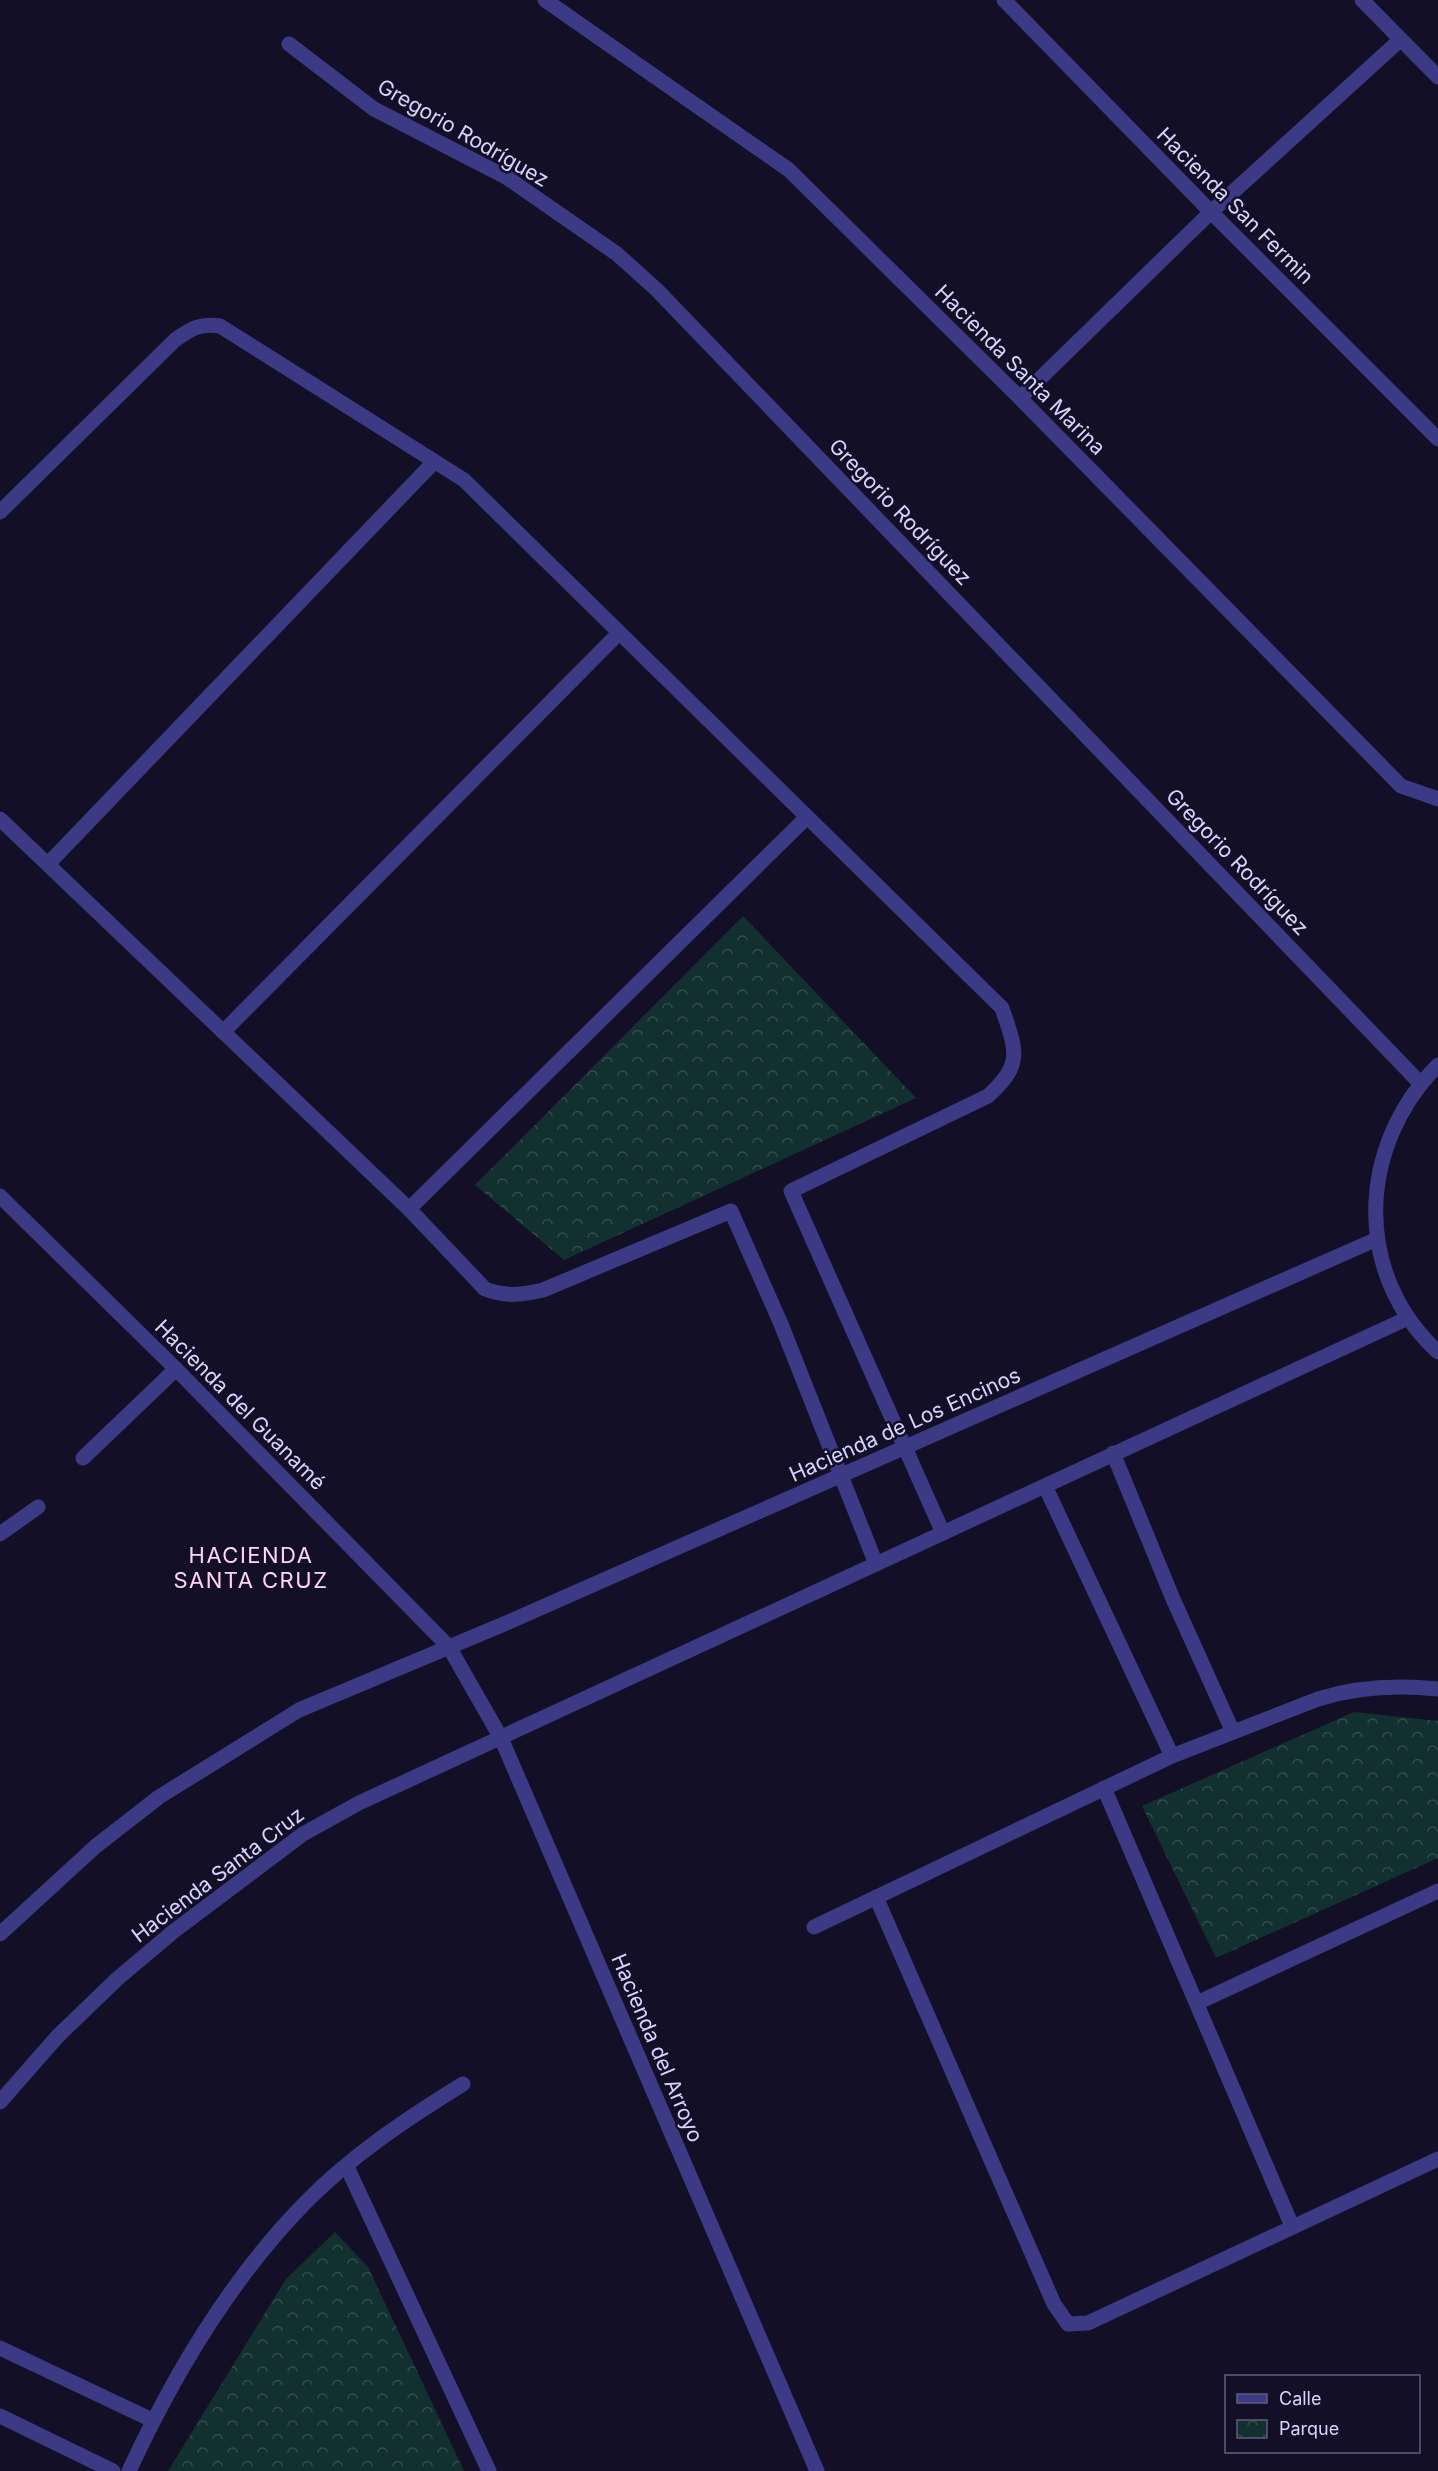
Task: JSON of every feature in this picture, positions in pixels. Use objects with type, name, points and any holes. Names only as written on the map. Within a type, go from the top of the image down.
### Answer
[{"type":"street","name":"Hacienda Santa Marina","points":[[545,0],[789,170],[1020,398],[1401,786],[1438,799]]},
{"type":"street","name":"Hacienda San Fermin","points":[[1004,0],[1211,212],[1438,439]]},
{"type":"street","points":[[1362,0],[1438,77]]},
{"type":"street","points":[[1020,398],[1211,212],[1400,40]]},
{"type":"street","name":"Gregorio Rodríguez","points":[[289,44],[374,109],[506,177],[617,254],[633,268],[686,320],[1420,1083]]},
{"type":"street","points":[[0,512],[176,340],[205,324],[220,326],[464,480],[1002,1008],[1012,1039],[1014,1066],[1003,1083],[988,1096],[790,1191],[943,1533]]},
{"type":"street","points":[[48,864],[434,462]]},
{"type":"street","points":[[222,1032],[619,633]]},
{"type":"street","points":[[409,1209],[807,817]]},
{"type":"street","points":[[0,819],[409,1209],[485,1290],[501,1296],[543,1290],[731,1212],[781,1324],[876,1564]]},
{"type":"street","points":[[1438,1065],[1420,1083],[1401,1111],[1387,1141],[1378,1173],[1375,1206],[1377,1239],[1394,1293],[1408,1318],[1438,1352]]},
{"type":"street","name":"Hacienda del Guanamé","points":[[0,1196],[176,1369],[449,1647]]},
{"type":"street","name":"Hacienda de Los Encinos","points":[[449,1647],[1377,1239]]},
{"type":"street","points":[[501,1738],[1408,1318]]},
{"type":"street","points":[[83,1458],[176,1369]]},
{"type":"street","points":[[1113,1453],[1173,1599],[1233,1732]]},
{"type":"street","points":[[1045,1486],[1172,1756]]},
{"type":"street","points":[[0,1534],[38,1508]]},
{"type":"street","points":[[0,1934],[96,1846],[159,1797],[298,1710],[449,1647]]},
{"type":"street","name":"Hacienda del Arroyo","points":[[449,1647],[501,1738],[817,2471]]},
{"type":"street","points":[[814,1927],[1172,1756],[1233,1732],[1339,1692],[1413,1686],[1438,1689]]},
{"type":"street","name":"Hacienda Santa Cruz","points":[[0,2102],[57,2037],[117,1979],[174,1931],[303,1834],[359,1803],[501,1738]]},
{"type":"street","points":[[1104,1788],[1292,2226]]},
{"type":"street","points":[[1197,2003],[1438,1891]]},
{"type":"street","points":[[876,1897],[1054,2304],[1068,2324],[1088,2323],[1438,2159]]},
{"type":"street","points":[[129,2471],[185,2360],[271,2240],[308,2200],[400,2123],[463,2084]]},
{"type":"street","points":[[347,2167],[489,2471]]},
{"type":"street","points":[[0,2348],[153,2420]]},
{"type":"street","points":[[0,2416],[113,2471]]},
{"type":"green space","points":[[743,916],[916,1098],[564,1260],[475,1185]]},
{"type":"green space","points":[[1354,1712],[1438,1721],[1438,1858],[1216,1958],[1142,1806]]},
{"type":"green space","points":[[335,2232],[368,2267],[464,2471],[168,2471],[286,2279]]},
{"type":"district","name":"HACIENDA SANTA CRUZ","points":[[251,1568]]}]
